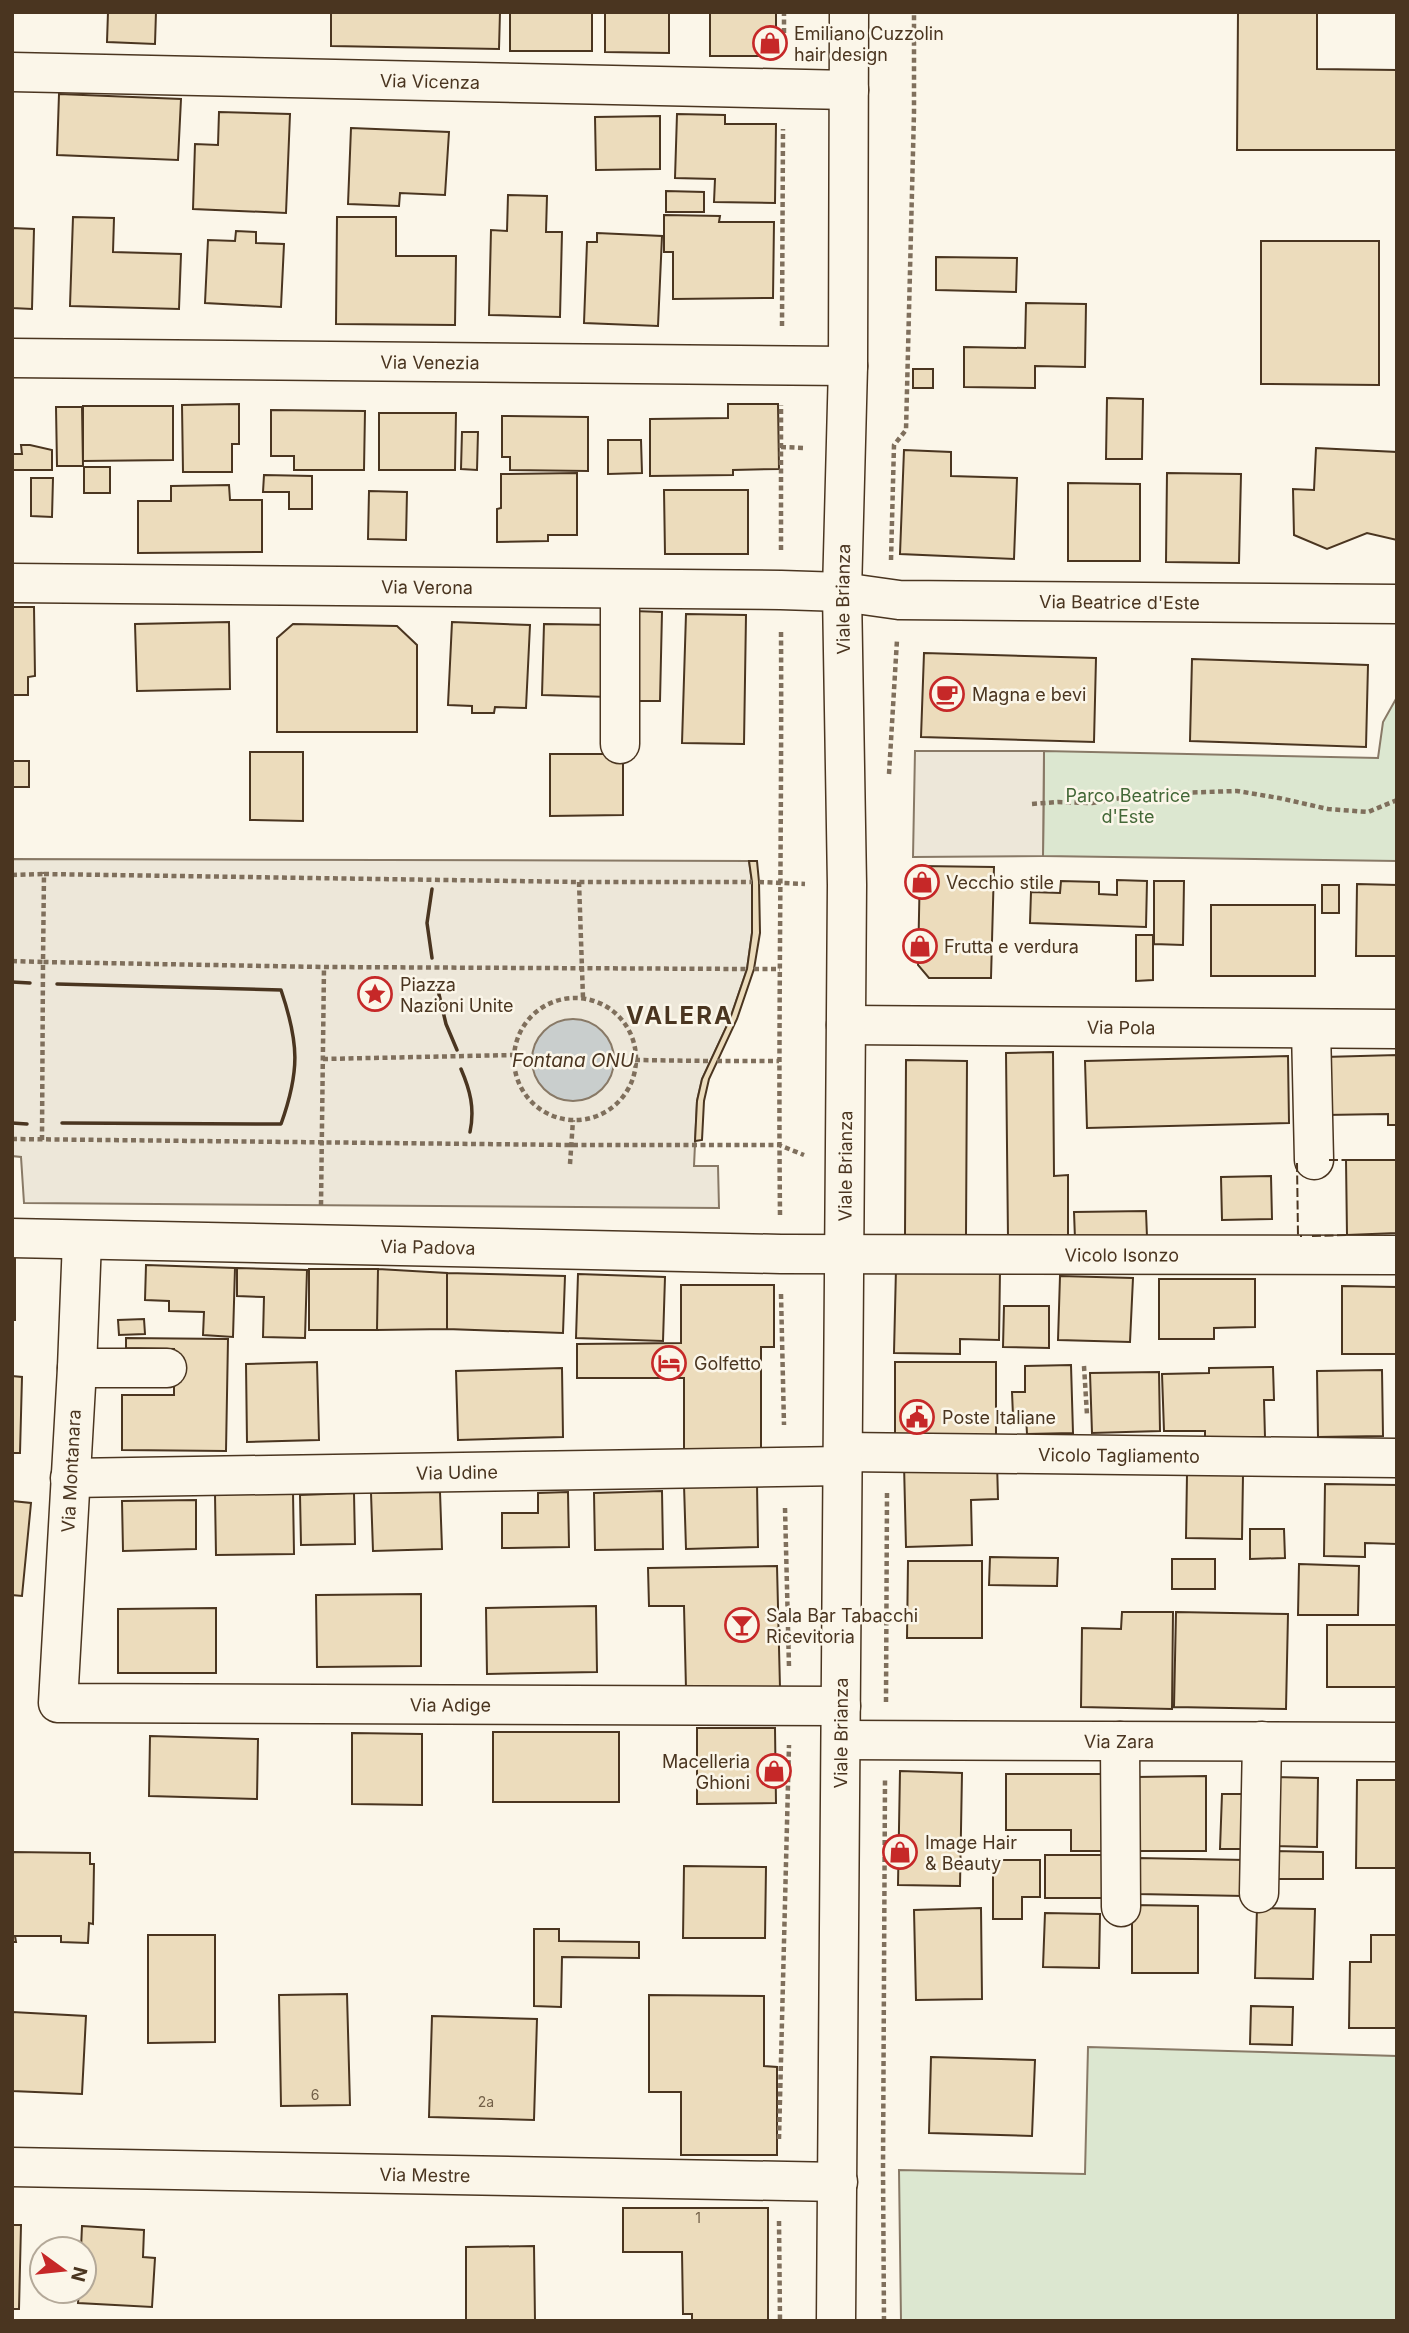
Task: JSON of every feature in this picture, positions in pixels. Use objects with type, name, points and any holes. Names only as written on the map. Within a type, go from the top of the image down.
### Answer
[{"type":"street","name":"Viale Brianza","points":[[836,2321],[847,885],[842,592],[848,366],[849,12]]},
{"type":"street","name":"Via Vicenza","points":[[12,72],[849,90]]},
{"type":"street","name":"Via Venezia","points":[[12,358],[848,366]]},
{"type":"street","name":"Via Verona","points":[[12,583],[842,592]]},
{"type":"street","points":[[620,589],[620,744]]},
{"type":"street","name":"Via Beatrice d'Este","points":[[842,592],[899,600],[1397,604]]},
{"type":"street","name":"Via Pola","points":[[846,1025],[1397,1029]]},
{"type":"street","points":[[1311,1030],[1314,1160]]},
{"type":"street","name":"Via Padova","points":[[12,1238],[781,1254],[845,1253]]},
{"type":"street","name":"Via Montanara","points":[[58,1703],[82,1240]]},
{"type":"street","name":"Vicolo Isonzo","points":[[845,1253],[1397,1255]]},
{"type":"street","points":[[77,1368],[167,1368]]},
{"type":"street","name":"Vicolo Tagliamento","points":[[843,1459],[887,1451],[1397,1458]]},
{"type":"street","name":"Via Udine","points":[[70,1478],[785,1468],[843,1459]]},
{"type":"street","name":"Via Adige","points":[[58,1703],[790,1707],[841,1723]]},
{"type":"street","name":"Via Zara","points":[[841,1723],[885,1740],[1397,1742]]},
{"type":"street","points":[[1120,1741],[1121,1908]]},
{"type":"street","points":[[1259,1892],[1262,1741]]},
{"type":"street","name":"Via Mestre","points":[[12,2167],[838,2182]]},
{"type":"path","points":[[780,2321],[778,2182],[790,1707],[779,1145],[784,12]]},
{"type":"path","points":[[889,779],[900,577],[891,563],[894,445],[906,430],[914,12]]},
{"type":"path","points":[[1032,804],[1092,803],[1143,794],[1237,791],[1279,797],[1328,809],[1368,812],[1397,800]]},
{"type":"path","points":[[42,1140],[44,874]]},
{"type":"path","points":[[12,875],[752,882]]},
{"type":"path","points":[[579,882],[583,998]]},
{"type":"path","points":[[12,961],[324,967],[747,970]]},
{"type":"path","points":[[320,1244],[324,967]]},
{"type":"path","points":[[754,969],[780,969]]},
{"type":"path","points":[[583,998],[601,1003],[616,1014],[628,1028],[635,1046],[632,1082],[621,1098],[608,1111],[591,1118],[573,1120],[553,1116],[536,1107],[523,1092],[516,1075],[514,1055],[518,1035],[528,1018],[544,1005],[564,999],[583,998]]},
{"type":"path","points":[[323,1059],[514,1055]]},
{"type":"path","points":[[635,1060],[709,1061]]},
{"type":"path","points":[[718,1061],[779,1061]]},
{"type":"path","points":[[570,1164],[573,1120]]},
{"type":"path","points":[[12,1139],[779,1145],[845,1171]]},
{"type":"path","points":[[884,2321],[887,1451]]},
{"type":"green space","name":"Parco Beatrice d'Este","points":[[1397,697],[1397,861],[1043,856],[1044,751],[1378,758],[1383,722]]},
{"type":"green space","points":[[1088,2047],[1397,2056],[1397,2321],[901,2321],[899,2170],[1085,2174]]},
{"type":"shaded area","points":[[915,751],[1044,751],[1043,856],[913,857]]},
{"type":"shaded area","name":"Piazza Nazioni Unite","points":[[12,859],[749,861],[752,882],[752,933],[747,969],[730,1019],[702,1079],[697,1101],[694,1166],[718,1166],[719,1208],[24,1203],[21,1157],[12,1156]]},
{"type":"water","name":"Fontana ONU","points":[[573,1019],[589,1022],[602,1031],[611,1044],[614,1060],[611,1076],[602,1089],[589,1098],[573,1101],[557,1098],[544,1089],[535,1076],[532,1060],[535,1044],[544,1031],[557,1022]]},
{"type":"building","points":[[108,12],[156,12],[155,44],[107,42]]},
{"type":"building","points":[[331,12],[500,12],[499,49],[331,46]]},
{"type":"building","points":[[510,12],[592,12],[592,51],[510,51]]},
{"type":"building","points":[[605,12],[669,12],[669,53],[605,52]]},
{"type":"building","points":[[710,12],[776,12],[776,56],[710,56]]},
{"type":"building","points":[[1238,12],[1317,12],[1317,69],[1397,70],[1397,150],[1237,150]]},
{"type":"building","points":[[59,94],[181,99],[178,160],[57,155]]},
{"type":"building","points":[[219,112],[290,114],[286,213],[193,209],[195,144],[218,145]]},
{"type":"building","points":[[677,114],[725,115],[725,124],[776,124],[775,203],[714,202],[715,179],[675,178]]},
{"type":"building","points":[[660,116],[660,169],[596,170],[595,117]]},
{"type":"building","points":[[351,128],[449,132],[445,195],[400,193],[399,206],[348,204]]},
{"type":"building","points":[[666,191],[704,192],[704,212],[666,212]]},
{"type":"building","points":[[508,195],[547,196],[546,232],[562,232],[560,317],[489,315],[491,230],[507,231]]},
{"type":"building","points":[[664,215],[720,216],[719,222],[774,222],[773,298],[673,299],[673,252],[664,252]]},
{"type":"building","points":[[73,217],[114,218],[113,252],[181,254],[179,309],[70,306]]},
{"type":"building","points":[[337,217],[396,217],[396,256],[456,256],[455,325],[336,324]]},
{"type":"building","points":[[12,228],[34,229],[32,309],[12,308]]},
{"type":"building","points":[[236,231],[256,232],[256,243],[284,244],[281,307],[205,303],[208,240],[235,241]]},
{"type":"building","points":[[597,233],[662,236],[658,326],[584,323],[587,242],[597,242]]},
{"type":"building","points":[[1261,241],[1379,241],[1379,385],[1261,384]]},
{"type":"building","points":[[936,257],[1017,258],[1016,292],[936,290]]},
{"type":"building","points":[[1026,303],[1086,304],[1085,367],[1035,366],[1035,388],[964,387],[964,347],[1025,348]]},
{"type":"building","points":[[913,369],[933,369],[933,388],[913,388]]},
{"type":"building","points":[[1107,398],[1143,399],[1142,459],[1106,459]]},
{"type":"building","points":[[239,404],[239,444],[232,444],[232,472],[183,472],[182,405]]},
{"type":"building","points":[[728,404],[778,404],[779,469],[733,470],[733,475],[650,476],[650,419],[728,418]]},
{"type":"building","points":[[83,406],[173,406],[173,460],[83,461]]},
{"type":"building","points":[[56,407],[82,407],[83,466],[57,466]]},
{"type":"building","points":[[271,410],[365,411],[364,470],[294,470],[294,456],[271,456]]},
{"type":"building","points":[[379,413],[456,413],[455,470],[379,470]]},
{"type":"building","points":[[502,416],[588,417],[588,471],[510,470],[510,457],[502,457]]},
{"type":"building","points":[[462,432],[478,432],[477,470],[461,469]]},
{"type":"building","points":[[608,440],[641,440],[642,473],[608,474]]},
{"type":"building","points":[[21,445],[52,450],[52,470],[12,470],[12,454],[22,454]]},
{"type":"building","points":[[1316,448],[1397,452],[1397,540],[1367,533],[1327,549],[1294,535],[1293,489],[1314,490]]},
{"type":"building","points":[[904,450],[951,452],[951,476],[1017,478],[1014,559],[900,554]]},
{"type":"building","points":[[84,467],[110,467],[110,493],[84,493]]},
{"type":"building","points":[[577,473],[577,535],[548,535],[548,541],[497,542],[501,474]]},
{"type":"building","points":[[1167,473],[1241,474],[1239,563],[1166,562]]},
{"type":"building","points":[[264,475],[312,476],[312,509],[289,509],[289,492],[263,492]]},
{"type":"building","points":[[31,478],[53,478],[52,517],[31,516]]},
{"type":"building","points":[[1068,483],[1140,484],[1140,561],[1068,561]]},
{"type":"building","points":[[229,485],[230,500],[262,500],[262,552],[138,553],[138,501],[171,501],[171,486]]},
{"type":"building","points":[[664,490],[748,490],[748,554],[665,554]]},
{"type":"building","points":[[369,491],[407,492],[406,540],[368,539]]},
{"type":"building","points":[[12,607],[34,607],[35,676],[28,677],[28,695],[12,695]]},
{"type":"building","points":[[633,611],[662,612],[660,701],[632,701]]},
{"type":"building","points":[[686,614],[746,615],[744,744],[682,743]]},
{"type":"building","points":[[229,622],[230,689],[137,691],[135,624]]},
{"type":"building","points":[[452,622],[530,625],[526,708],[495,707],[494,713],[472,713],[472,706],[448,705]]},
{"type":"building","points":[[293,624],[397,626],[417,645],[417,732],[277,732],[277,638]]},
{"type":"building","points":[[544,624],[612,625],[610,697],[542,695]]},
{"type":"building","points":[[924,653],[1096,658],[1094,742],[921,737]]},
{"type":"building","points":[[1192,659],[1368,665],[1366,747],[1190,741]]},
{"type":"building","points":[[250,752],[303,752],[303,821],[250,820]]},
{"type":"building","points":[[550,754],[623,754],[623,815],[550,816]]},
{"type":"building","points":[[12,761],[29,761],[29,787],[12,787]]},
{"type":"building","points":[[749,861],[757,861],[759,882],[760,933],[754,969],[737,1019],[709,1079],[704,1101],[702,1140],[695,1141],[697,1101],[702,1079],[730,1019],[747,969],[752,933],[752,882]]},
{"type":"building","points":[[920,866],[994,867],[991,978],[929,978],[918,965]]},
{"type":"building","points":[[1117,880],[1147,881],[1146,927],[1030,923],[1031,892],[1060,893],[1061,881],[1099,882],[1099,894],[1117,895]]},
{"type":"building","points":[[1154,881],[1184,881],[1183,945],[1154,944]]},
{"type":"building","points":[[1357,884],[1397,885],[1397,956],[1356,956]]},
{"type":"building","points":[[1322,885],[1339,885],[1339,913],[1322,913]]},
{"type":"building","points":[[1211,905],[1315,905],[1315,976],[1211,976]]},
{"type":"building","points":[[1136,935],[1153,935],[1153,980],[1136,981]]},
{"type":"building","points":[[1053,1052],[1054,1176],[1068,1175],[1068,1237],[1008,1238],[1006,1053]]},
{"type":"building","points":[[1397,1055],[1397,1125],[1388,1125],[1388,1114],[1325,1115],[1324,1057]]},
{"type":"building","points":[[1288,1056],[1289,1123],[1087,1128],[1085,1061]]},
{"type":"building","points":[[906,1060],[967,1061],[966,1235],[905,1235]]},
{"type":"building","points":[[1346,1160],[1397,1160],[1397,1233],[1347,1235]]},
{"type":"building","points":[[1271,1176],[1272,1219],[1222,1220],[1221,1177]]},
{"type":"building","points":[[1146,1211],[1147,1237],[1075,1239],[1074,1212]]},
{"type":"building","points":[[12,1251],[15,1251],[15,1320],[12,1320]]},
{"type":"building","points":[[146,1265],[235,1268],[233,1337],[203,1335],[204,1312],[169,1311],[169,1301],[145,1300]]},
{"type":"building","points":[[237,1268],[307,1270],[305,1338],[263,1337],[264,1297],[237,1296]]},
{"type":"building","points":[[896,1268],[1000,1270],[999,1340],[960,1339],[960,1354],[894,1353]]},
{"type":"building","points":[[309,1269],[378,1269],[377,1330],[309,1330]]},
{"type":"building","points":[[378,1269],[447,1273],[447,1329],[377,1330]]},
{"type":"building","points":[[447,1273],[565,1276],[563,1333],[447,1329]]},
{"type":"building","points":[[578,1274],[665,1277],[663,1341],[576,1338]]},
{"type":"building","points":[[1060,1276],[1133,1278],[1130,1342],[1058,1340]]},
{"type":"building","points":[[1159,1279],[1255,1279],[1255,1327],[1214,1328],[1214,1339],[1159,1339]]},
{"type":"building","name":"Golfetto","points":[[681,1285],[774,1285],[774,1347],[761,1347],[761,1457],[684,1457],[684,1378],[577,1378],[577,1344],[681,1343]]},
{"type":"building","points":[[1342,1286],[1397,1287],[1397,1354],[1342,1354]]},
{"type":"building","points":[[1004,1306],[1049,1306],[1049,1348],[1003,1347]]},
{"type":"building","points":[[144,1319],[145,1334],[119,1335],[118,1320]]},
{"type":"building","points":[[126,1338],[228,1339],[226,1451],[122,1450],[122,1395],[174,1395],[174,1349],[126,1348]]},
{"type":"building","points":[[317,1362],[319,1440],[247,1442],[246,1364]]},
{"type":"building","points":[[895,1362],[996,1362],[996,1436],[895,1436]]},
{"type":"building","points":[[1071,1365],[1073,1433],[1027,1434],[1026,1415],[1013,1416],[1012,1392],[1025,1392],[1025,1366]]},
{"type":"building","points":[[1273,1367],[1274,1400],[1264,1400],[1265,1437],[1205,1439],[1205,1431],[1164,1431],[1162,1374],[1209,1373],[1209,1368]]},
{"type":"building","points":[[562,1368],[563,1437],[458,1440],[456,1371]]},
{"type":"building","points":[[1382,1370],[1383,1436],[1318,1437],[1317,1371]]},
{"type":"building","points":[[1159,1372],[1160,1431],[1092,1433],[1090,1373]]},
{"type":"building","points":[[12,1376],[22,1377],[20,1453],[12,1453]]},
{"type":"building","points":[[997,1462],[998,1499],[971,1500],[972,1545],[906,1547],[904,1464]]},
{"type":"building","points":[[1187,1474],[1243,1475],[1242,1539],[1186,1538]]},
{"type":"building","points":[[757,1483],[758,1547],[686,1549],[684,1485]]},
{"type":"building","points":[[1325,1484],[1397,1485],[1397,1544],[1365,1543],[1365,1557],[1324,1556]]},
{"type":"building","points":[[662,1491],[663,1549],[595,1550],[594,1493]]},
{"type":"building","points":[[293,1492],[294,1554],[216,1555],[215,1494]]},
{"type":"building","points":[[440,1492],[442,1549],[373,1551],[371,1493]]},
{"type":"building","points":[[568,1492],[569,1547],[502,1548],[502,1513],[538,1513],[538,1493]]},
{"type":"building","points":[[354,1493],[355,1544],[301,1545],[300,1495]]},
{"type":"building","points":[[196,1500],[196,1549],[123,1551],[122,1501]]},
{"type":"building","points":[[12,1501],[31,1503],[22,1596],[12,1595]]},
{"type":"building","points":[[1250,1529],[1284,1529],[1285,1558],[1250,1559]]},
{"type":"building","points":[[990,1557],[1058,1558],[1057,1586],[989,1585]]},
{"type":"building","points":[[1172,1559],[1215,1559],[1215,1589],[1172,1589]]},
{"type":"building","points":[[908,1561],[982,1561],[982,1638],[907,1638]]},
{"type":"building","points":[[1299,1564],[1359,1566],[1358,1615],[1298,1615]]},
{"type":"building","points":[[777,1566],[780,1688],[686,1689],[684,1606],[649,1606],[648,1568]]},
{"type":"building","points":[[421,1594],[421,1666],[317,1667],[316,1595]]},
{"type":"building","points":[[596,1606],[597,1672],[487,1674],[486,1608]]},
{"type":"building","points":[[216,1608],[216,1673],[118,1673],[118,1609]]},
{"type":"building","points":[[1122,1612],[1173,1612],[1172,1709],[1081,1707],[1082,1628],[1121,1629]]},
{"type":"building","points":[[1176,1612],[1288,1614],[1286,1709],[1174,1707]]},
{"type":"building","points":[[1327,1625],[1397,1625],[1397,1687],[1327,1687]]},
{"type":"building","points":[[697,1728],[775,1728],[776,1803],[697,1804]]},
{"type":"building","points":[[493,1732],[619,1732],[619,1802],[493,1802]]},
{"type":"building","points":[[352,1733],[422,1734],[422,1805],[352,1804]]},
{"type":"building","points":[[150,1736],[258,1739],[257,1799],[149,1796]]},
{"type":"building","points":[[900,1771],[962,1773],[960,1886],[898,1885]]},
{"type":"building","points":[[1006,1774],[1108,1774],[1107,1851],[1071,1851],[1071,1830],[1006,1830]]},
{"type":"building","points":[[1206,1776],[1206,1851],[1136,1851],[1136,1777]]},
{"type":"building","points":[[1274,1777],[1318,1778],[1317,1847],[1273,1846]]},
{"type":"building","points":[[1357,1780],[1397,1780],[1397,1868],[1356,1868]]},
{"type":"building","points":[[1222,1794],[1246,1794],[1245,1849],[1220,1849]]},
{"type":"building","points":[[1274,1851],[1323,1852],[1323,1879],[1273,1879]]},
{"type":"building","points":[[12,1852],[90,1853],[90,1864],[94,1864],[93,1924],[89,1923],[88,1943],[61,1942],[61,1936],[15,1936],[16,1942],[12,1942]]},
{"type":"building","points":[[1045,1855],[1106,1855],[1106,1898],[1045,1898]]},
{"type":"building","points":[[1138,1858],[1246,1860],[1244,1896],[1137,1894]]},
{"type":"building","points":[[993,1860],[1040,1860],[1040,1897],[1022,1897],[1022,1919],[993,1919]]},
{"type":"building","points":[[684,1866],[766,1867],[765,1938],[683,1938]]},
{"type":"building","points":[[1132,1905],[1198,1906],[1198,1973],[1132,1973]]},
{"type":"building","points":[[981,1908],[982,1999],[916,2000],[914,1910]]},
{"type":"building","points":[[1257,1908],[1315,1909],[1313,1979],[1255,1978]]},
{"type":"building","points":[[1045,1913],[1100,1914],[1099,1968],[1043,1967]]},
{"type":"building","points":[[534,1929],[559,1929],[559,1941],[639,1942],[639,1958],[562,1957],[561,2007],[534,2006]]},
{"type":"building","points":[[148,1935],[215,1935],[215,2042],[148,2043]]},
{"type":"building","points":[[1371,1935],[1397,1935],[1397,2028],[1349,2028],[1350,1962],[1371,1962]]},
{"type":"building","points":[[347,1994],[350,2105],[281,2106],[279,1995]]},
{"type":"building","points":[[649,1995],[764,1996],[764,2066],[777,2067],[777,2155],[681,2155],[681,2092],[649,2092]]},
{"type":"building","points":[[1251,2006],[1293,2007],[1292,2045],[1250,2044]]},
{"type":"building","points":[[12,2012],[86,2016],[82,2094],[12,2091]]},
{"type":"building","points":[[432,2016],[537,2019],[534,2120],[429,2117]]},
{"type":"building","points":[[931,2057],[1035,2060],[1032,2136],[929,2133]]},
{"type":"building","points":[[623,2208],[768,2208],[768,2321],[692,2321],[692,2314],[683,2314],[682,2252],[623,2252]]},
{"type":"building","points":[[12,2225],[21,2225],[19,2309],[12,2309]]},
{"type":"building","points":[[82,2226],[144,2230],[143,2257],[155,2258],[152,2307],[98,2304],[98,2235],[82,2235]]},
{"type":"building","points":[[534,2246],[535,2321],[466,2321],[466,2247]]},
{"type":"fence","points":[[1329,1160],[1346,1160]]},
{"type":"fence","points":[[1297,1163],[1298,1236],[1302,1236]]},
{"type":"fence","points":[[1312,1236],[1347,1235]]},
{"type":"wall","points":[[432,889],[427,923],[432,958]]},
{"type":"wall","points":[[12,982],[30,983]]},
{"type":"wall","points":[[57,984],[281,990],[291,1026],[295,1057],[292,1088],[281,1124],[62,1123]]},
{"type":"wall","points":[[437,986],[446,1024],[457,1050]]},
{"type":"wall","points":[[461,1069],[471,1099],[470,1132]]},
{"type":"wall","points":[[12,1123],[27,1124]]},
{"type":"place","name":"Emiliano Cuzzolin hair design","points":[[770,43]]},
{"type":"place","name":"Magna e bevi","points":[[947,694]]},
{"type":"place","name":"Vecchio stile","points":[[922,882]]},
{"type":"place","name":"Frutta e verdura","points":[[920,946]]},
{"type":"place","name":"Piazza Nazioni Unite","points":[[375,994]]},
{"type":"place","name":"Golfetto","points":[[669,1363]]},
{"type":"place","name":"Poste Italiane","points":[[917,1417]]},
{"type":"place","name":"Sala Bar Tabacchi Ricevitoria","points":[[742,1625]]},
{"type":"place","name":"Macelleria Ghioni","points":[[774,1771]]},
{"type":"place","name":"Image Hair & Beauty","points":[[900,1852]]},
{"type":"district","name":"VALERA","points":[[680,1015]]}]
